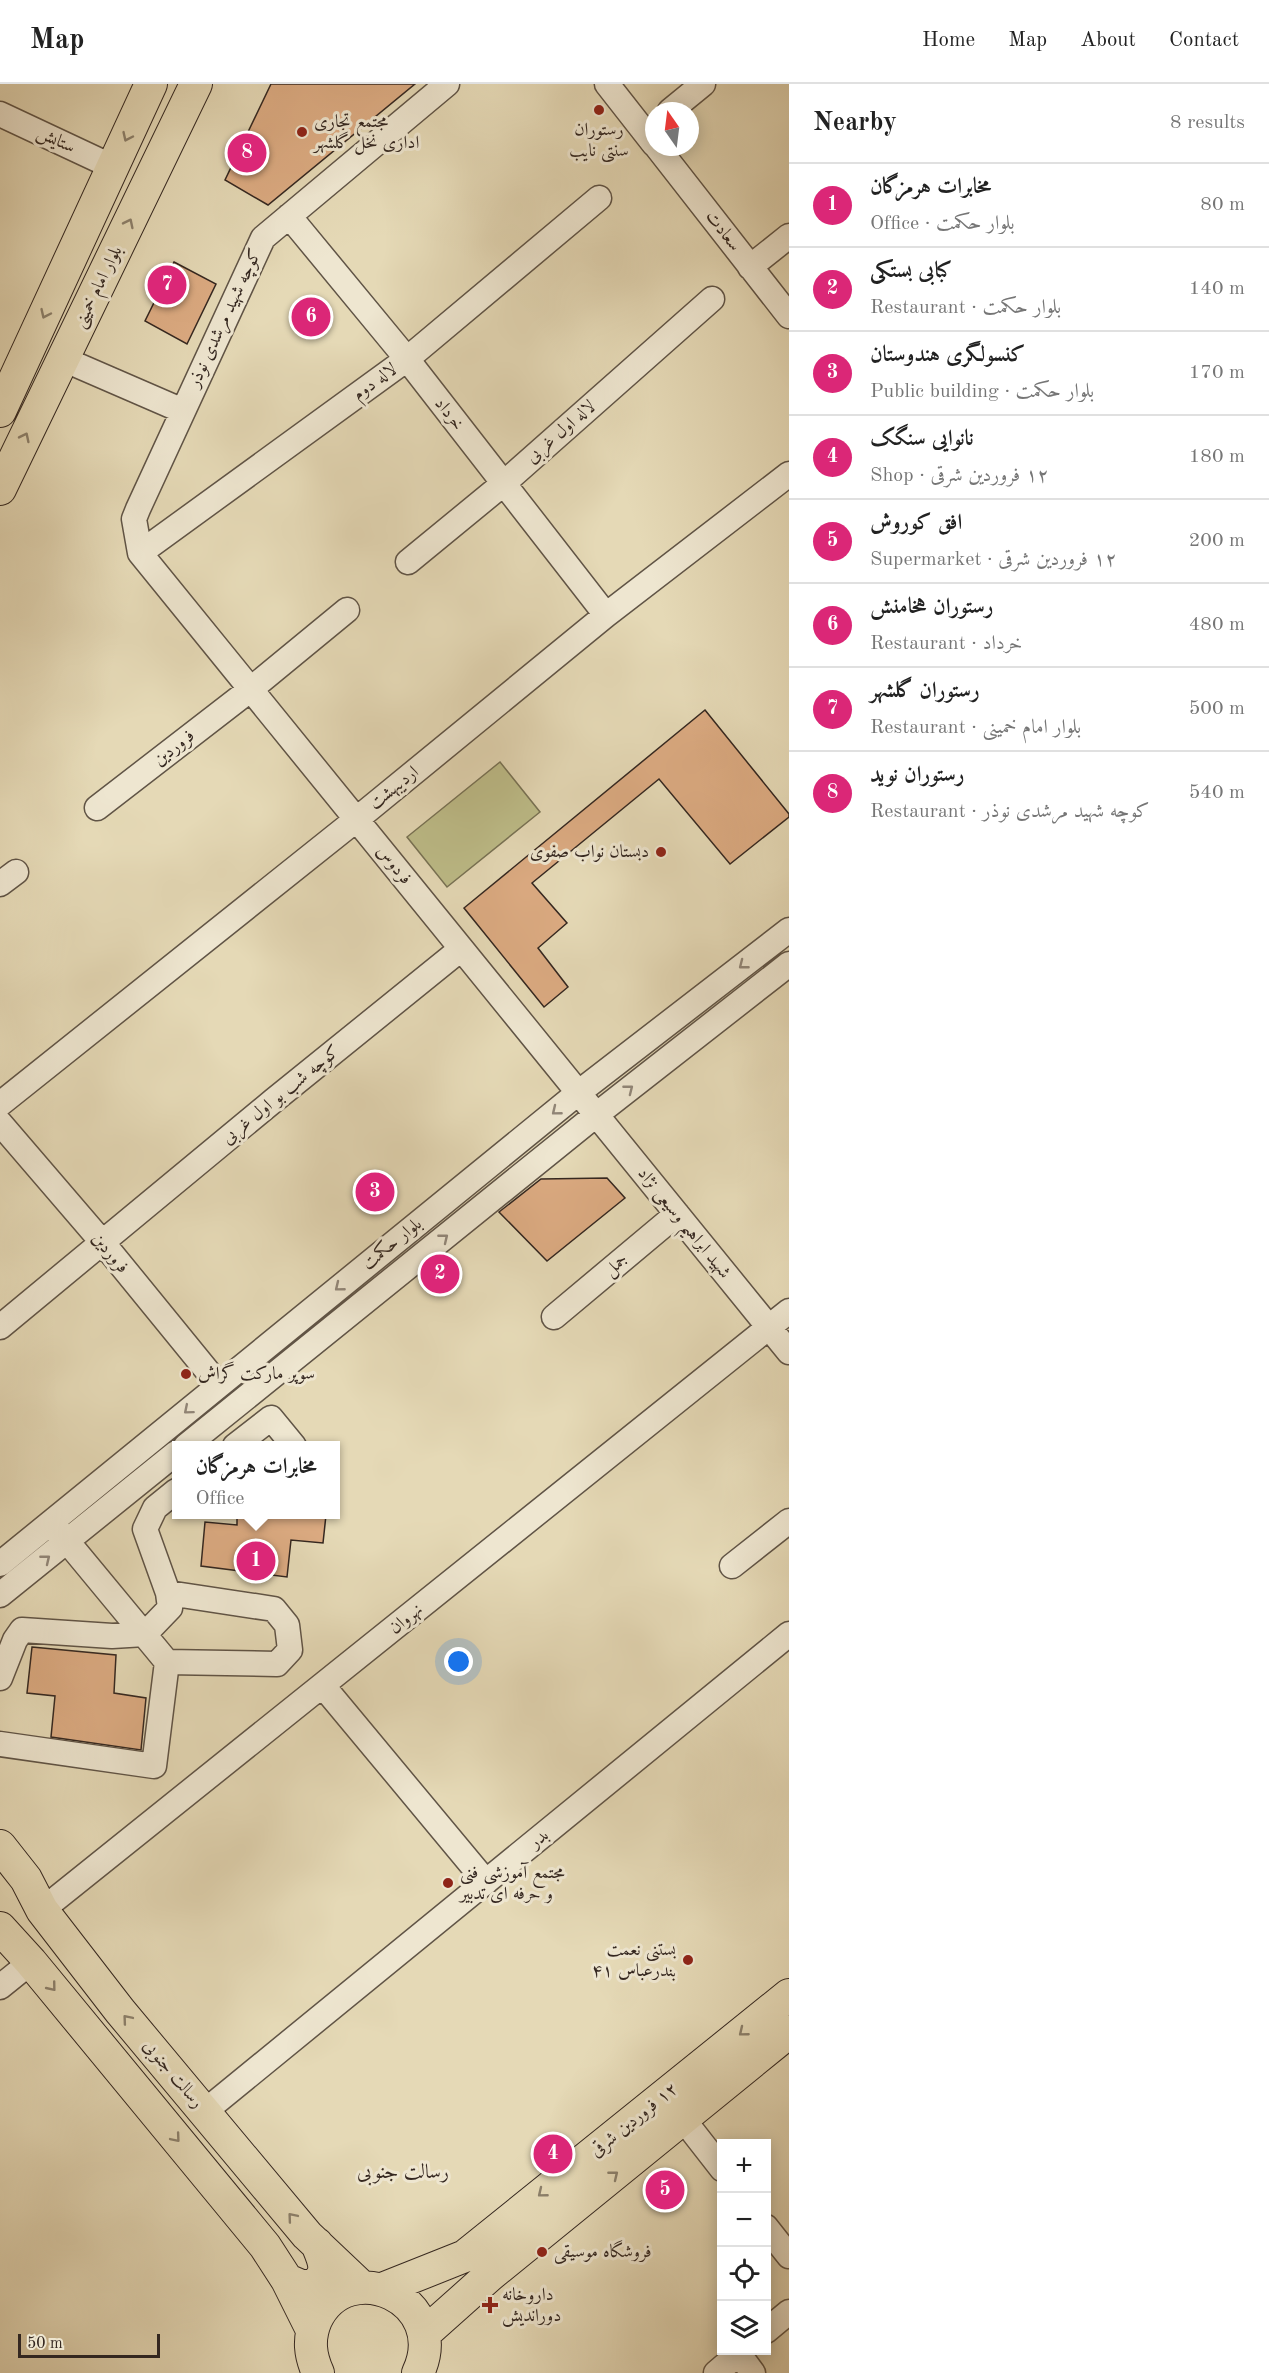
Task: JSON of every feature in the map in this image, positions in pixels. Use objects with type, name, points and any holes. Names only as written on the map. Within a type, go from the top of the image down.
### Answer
[{"type":"main road","name":"بلوار امام خمینی","points":[[0,411],[8,372],[113,167],[151,84]]},
{"type":"main road","name":"بلوار امام خمینی","points":[[0,489],[196,84]]},
{"type":"main road","name":"رسالت جنوبی","points":[[0,1846],[27,1879],[42,1910],[120,2011],[317,2244],[372,2289],[398,2296],[412,2308],[422,2324],[425,2338]]},
{"type":"main road","points":[[0,1875],[16,1893],[42,1910]]},
{"type":"main road","points":[[2,1927],[265,2246],[287,2280],[311,2335],[312,2360],[318,2373]]},
{"type":"main road","name":"١٢ فروردین شرقی","points":[[295,2373],[320,2314],[331,2301],[346,2292],[372,2289],[465,2256],[789,1995]]},
{"type":"main road","name":"١٢ فروردین شرقی","points":[[425,2338],[489,2276],[789,2032]]},
{"type":"main road","points":[[287,2280],[302,2286],[312,2286],[323,2276],[326,2268],[317,2244]]},
{"type":"main road","points":[[465,2256],[461,2265],[463,2275],[471,2281],[489,2276]]},
{"type":"main road","points":[[418,2373],[424,2360],[425,2338]]},
{"type":"main road","points":[[425,2338],[435,2373]]},
{"type":"street","name":"کوچه شهید مرشدی نوذر","points":[[140,554],[134,519],[263,238],[447,84]]},
{"type":"street","name":"سعادت","points":[[607,84],[645,129]]},
{"type":"street","points":[[681,102],[703,84]]},
{"type":"street","name":"ستایش","points":[[0,114],[113,167]]},
{"type":"street","name":"سعادت","points":[[666,156],[789,316]]},
{"type":"street","name":"لاله دوم","points":[[140,554],[407,359],[599,198]]},
{"type":"street","name":"خرداد","points":[[289,216],[407,359],[606,615]]},
{"type":"street","points":[[750,267],[789,236]]},
{"type":"street","name":"لاله اول غربی","points":[[408,562],[503,484],[712,299]]},
{"type":"street","points":[[63,359],[183,411]]},
{"type":"street","name":"اردیبهشت","points":[[0,1104],[357,819],[606,615],[789,474]]},
{"type":"street","name":"فردوس","points":[[140,554],[578,1094]]},
{"type":"street","points":[[251,689],[346,610]]},
{"type":"street","name":"فروردین","points":[[97,808],[251,689]]},
{"type":"street","name":"بلوار حکمت","points":[[0,1595],[59,1532],[218,1384],[578,1094],[789,930]]},
{"type":"street","name":"کوچه شب بو اول غربی","points":[[0,1327],[273,1101],[461,950]]},
{"type":"street","name":"بلوار حکمت","points":[[192,1441],[596,1115],[789,964]]},
{"type":"street","name":"شهید ابراهیم وسیعی نژاد","points":[[578,1094],[789,1353]]},
{"type":"street","name":"فروردین","points":[[0,1122],[218,1384]]},
{"type":"street","name":"جمل","points":[[554,1317],[677,1214]]},
{"type":"street","name":"نهروان","points":[[42,1910],[789,1311]]},
{"type":"street","points":[[241,1441],[271,1418],[290,1441]]},
{"type":"street","name":"بلوار حکمت","points":[[0,1564],[59,1532],[172,1456]]},
{"type":"street","points":[[0,1678],[15,1640],[22,1630],[112,1636],[145,1634],[170,1608],[168,1593],[145,1529],[155,1508],[172,1495]]},
{"type":"street","points":[[732,1566],[789,1521]]},
{"type":"street","points":[[0,1744],[154,1766],[167,1662],[59,1532]]},
{"type":"street","points":[[167,1662],[277,1664],[290,1650],[287,1626],[274,1609],[168,1593]]},
{"type":"street","name":"بدر","points":[[204,2112],[789,1634]]},
{"type":"street","points":[[323,1686],[486,1882]]},
{"type":"street","points":[[0,1987],[31,1962]]},
{"type":"street","points":[[683,2119],[717,2163]]},
{"type":"street","points":[[771,2232],[786,2247]]},
{"type":"street","points":[[771,2327],[789,2312]]},
{"type":"street","points":[[716,2373],[745,2359]]},
{"type":"shaded area","points":[[500,762],[540,812],[447,887],[407,837]]},
{"type":"building","name":"مجتمع تجاری اداری نخل گلشهر","points":[[271,84],[415,84],[268,205],[225,180]]},
{"type":"building","points":[[174,262],[216,284],[187,344],[145,321]]},
{"type":"building","name":"دبستان نواب صفوی","points":[[705,710],[789,814],[789,817],[730,864],[659,779],[532,883],[567,923],[538,948],[568,987],[544,1007],[464,908]]},
{"type":"building","points":[[607,1178],[625,1198],[547,1261],[499,1212],[541,1179]]},
{"type":"building","points":[[237,1519],[326,1519],[323,1543],[291,1540],[287,1577],[201,1566],[205,1522],[237,1525]]},
{"type":"building","points":[[32,1647],[116,1655],[114,1693],[146,1698],[141,1750],[51,1737],[55,1696],[27,1693]]},
{"type":"place","name":"رستوران سنتی نایب","points":[[599,110]]},
{"type":"place","name":"مجتمع تجاری اداری نخل گلشهر","points":[[302,132]]},
{"type":"place","name":"رستوران نوید","points":[[247,153]]},
{"type":"place","name":"رستوران گلشهر","points":[[167,285]]},
{"type":"place","name":"رستوران هخامنش","points":[[311,317]]},
{"type":"place","name":"دبستان نواب صفوی","points":[[661,852]]},
{"type":"place","name":"کنسولگری هندوستان","points":[[375,1192]]},
{"type":"place","name":"کبابی بستکی","points":[[440,1274]]},
{"type":"place","name":"سوپر مارکت گراش","points":[[186,1374]]},
{"type":"place","name":"مخابرات هرمزگان","points":[[256,1561]]},
{"type":"place","name":"مجتمع آموزشی فنی و حرفه ای تدبیر","points":[[448,1883]]},
{"type":"place","name":"بستنی نعمت بندرعباس ۴۱","points":[[688,1960]]},
{"type":"place","name":"نانوایی سنگک","points":[[553,2154]]},
{"type":"place","name":"افق کوروش","points":[[665,2190]]},
{"type":"place","name":"فروشگاه موسیقی","points":[[542,2252]]},
{"type":"place","name":"داروخانه دوراندیش","points":[[490,2305]]},
{"type":"district","name":"رسالت جنوبی","points":[[403,2173]]}]
